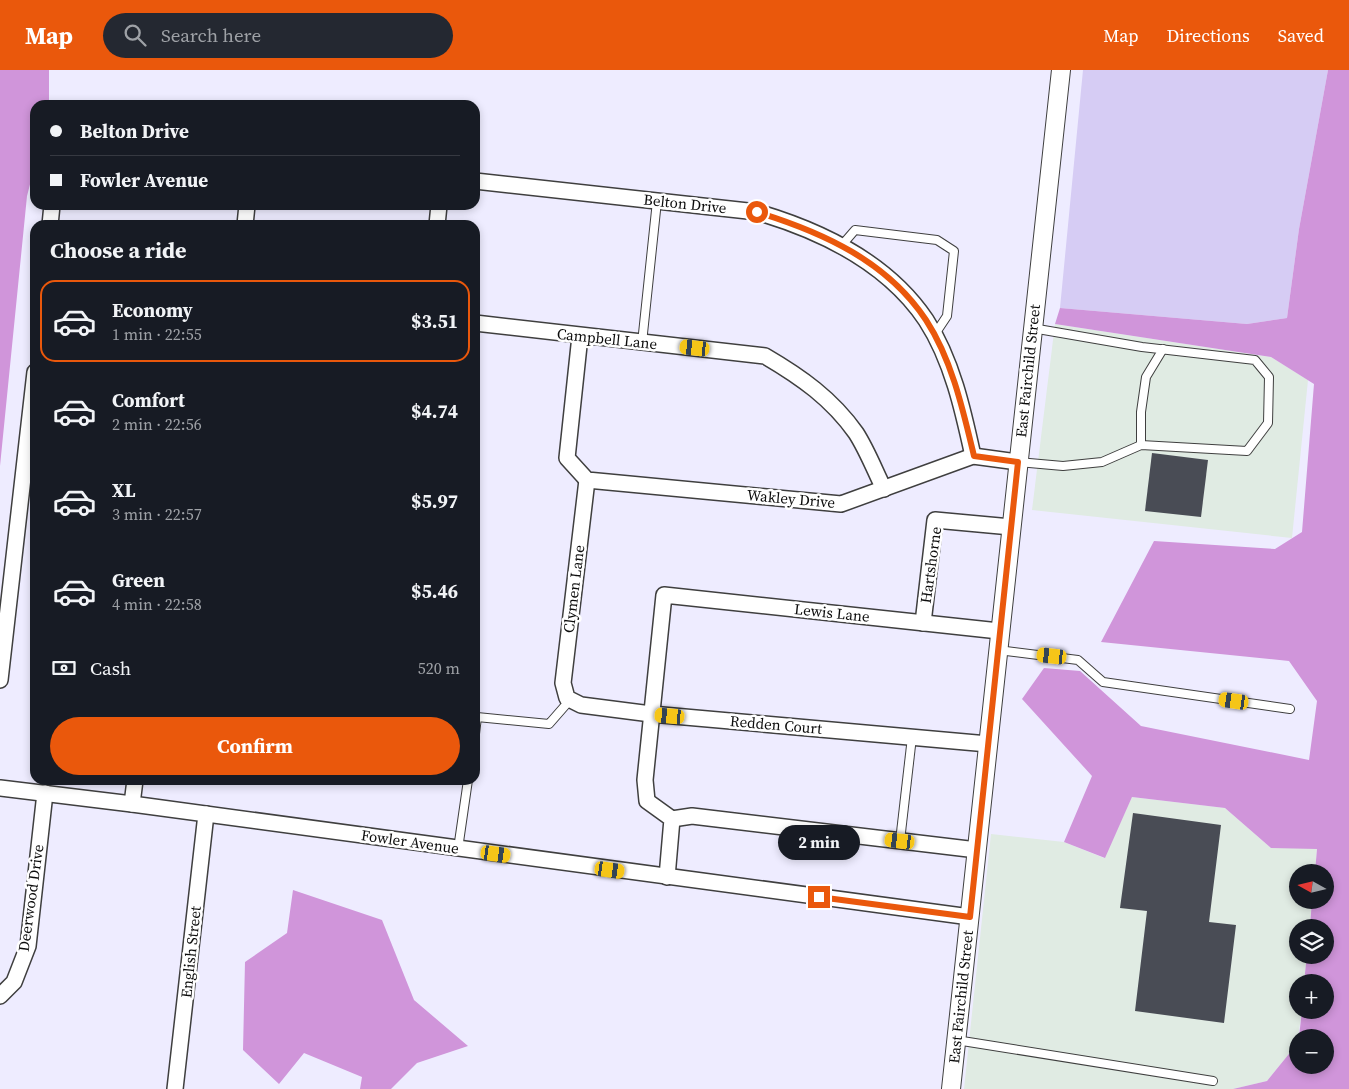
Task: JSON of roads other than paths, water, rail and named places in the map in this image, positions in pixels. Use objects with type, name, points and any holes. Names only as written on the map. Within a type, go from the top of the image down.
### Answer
[{"type":"street","name":"East Fairchild Street","points":[[951,1089],[1061,70]]},
{"type":"street","name":"Belton Drive","points":[[480,182],[757,212],[797,224],[842,245],[891,279],[926,320],[952,374],[974,456]]},
{"type":"street","name":"Campbell Lane","points":[[480,324],[765,356],[804,378],[833,405],[857,435],[884,489]]},
{"type":"street","points":[[580,336],[566,458],[587,480]]},
{"type":"street","points":[[0,680],[30,416]]},
{"type":"street","name":"Wakley Drive","points":[[587,480],[841,504],[974,456],[1018,462]]},
{"type":"street","name":"Clymen Lane","points":[[569,699],[563,684],[587,480]]},
{"type":"street","name":"Hartshorne","points":[[923,623],[935,520],[1011,527]]},
{"type":"street","name":"Lewis Lane","points":[[651,714],[664,595],[999,631]]},
{"type":"street","name":"Redden Court","points":[[569,699],[581,705],[651,714],[988,744]]},
{"type":"street","points":[[651,714],[645,780],[647,801],[672,819],[692,816],[977,850]]},
{"type":"street","points":[[132,804],[134,785]]},
{"type":"street","name":"Fowler Avenue","points":[[0,788],[132,804],[970,917]]},
{"type":"street","name":"Deerwood Drive","points":[[0,996],[14,982],[28,946],[45,794]]},
{"type":"street","name":"English Street","points":[[175,1089],[206,814]]},
{"type":"street","points":[[667,877],[672,819]]},
{"type":"lane","points":[[642,343],[657,201]]},
{"type":"lane","points":[[842,245],[855,230],[937,240],[954,251],[947,316],[933,336]]},
{"type":"lane","points":[[1018,462],[1063,466],[1102,462],[1141,446],[1247,451],[1268,423],[1269,377],[1255,360],[1162,349],[1032,328]]},
{"type":"lane","points":[[1141,446],[1141,412],[1146,377],[1162,349]]},
{"type":"lane","points":[[997,650],[1078,660],[1103,682],[1290,709]]},
{"type":"lane","points":[[480,717],[549,724],[569,699]]},
{"type":"lane","points":[[900,841],[912,737]]},
{"type":"lane","points":[[458,849],[467,785]]},
{"type":"lane","points":[[956,1040],[1214,1081]]}]
